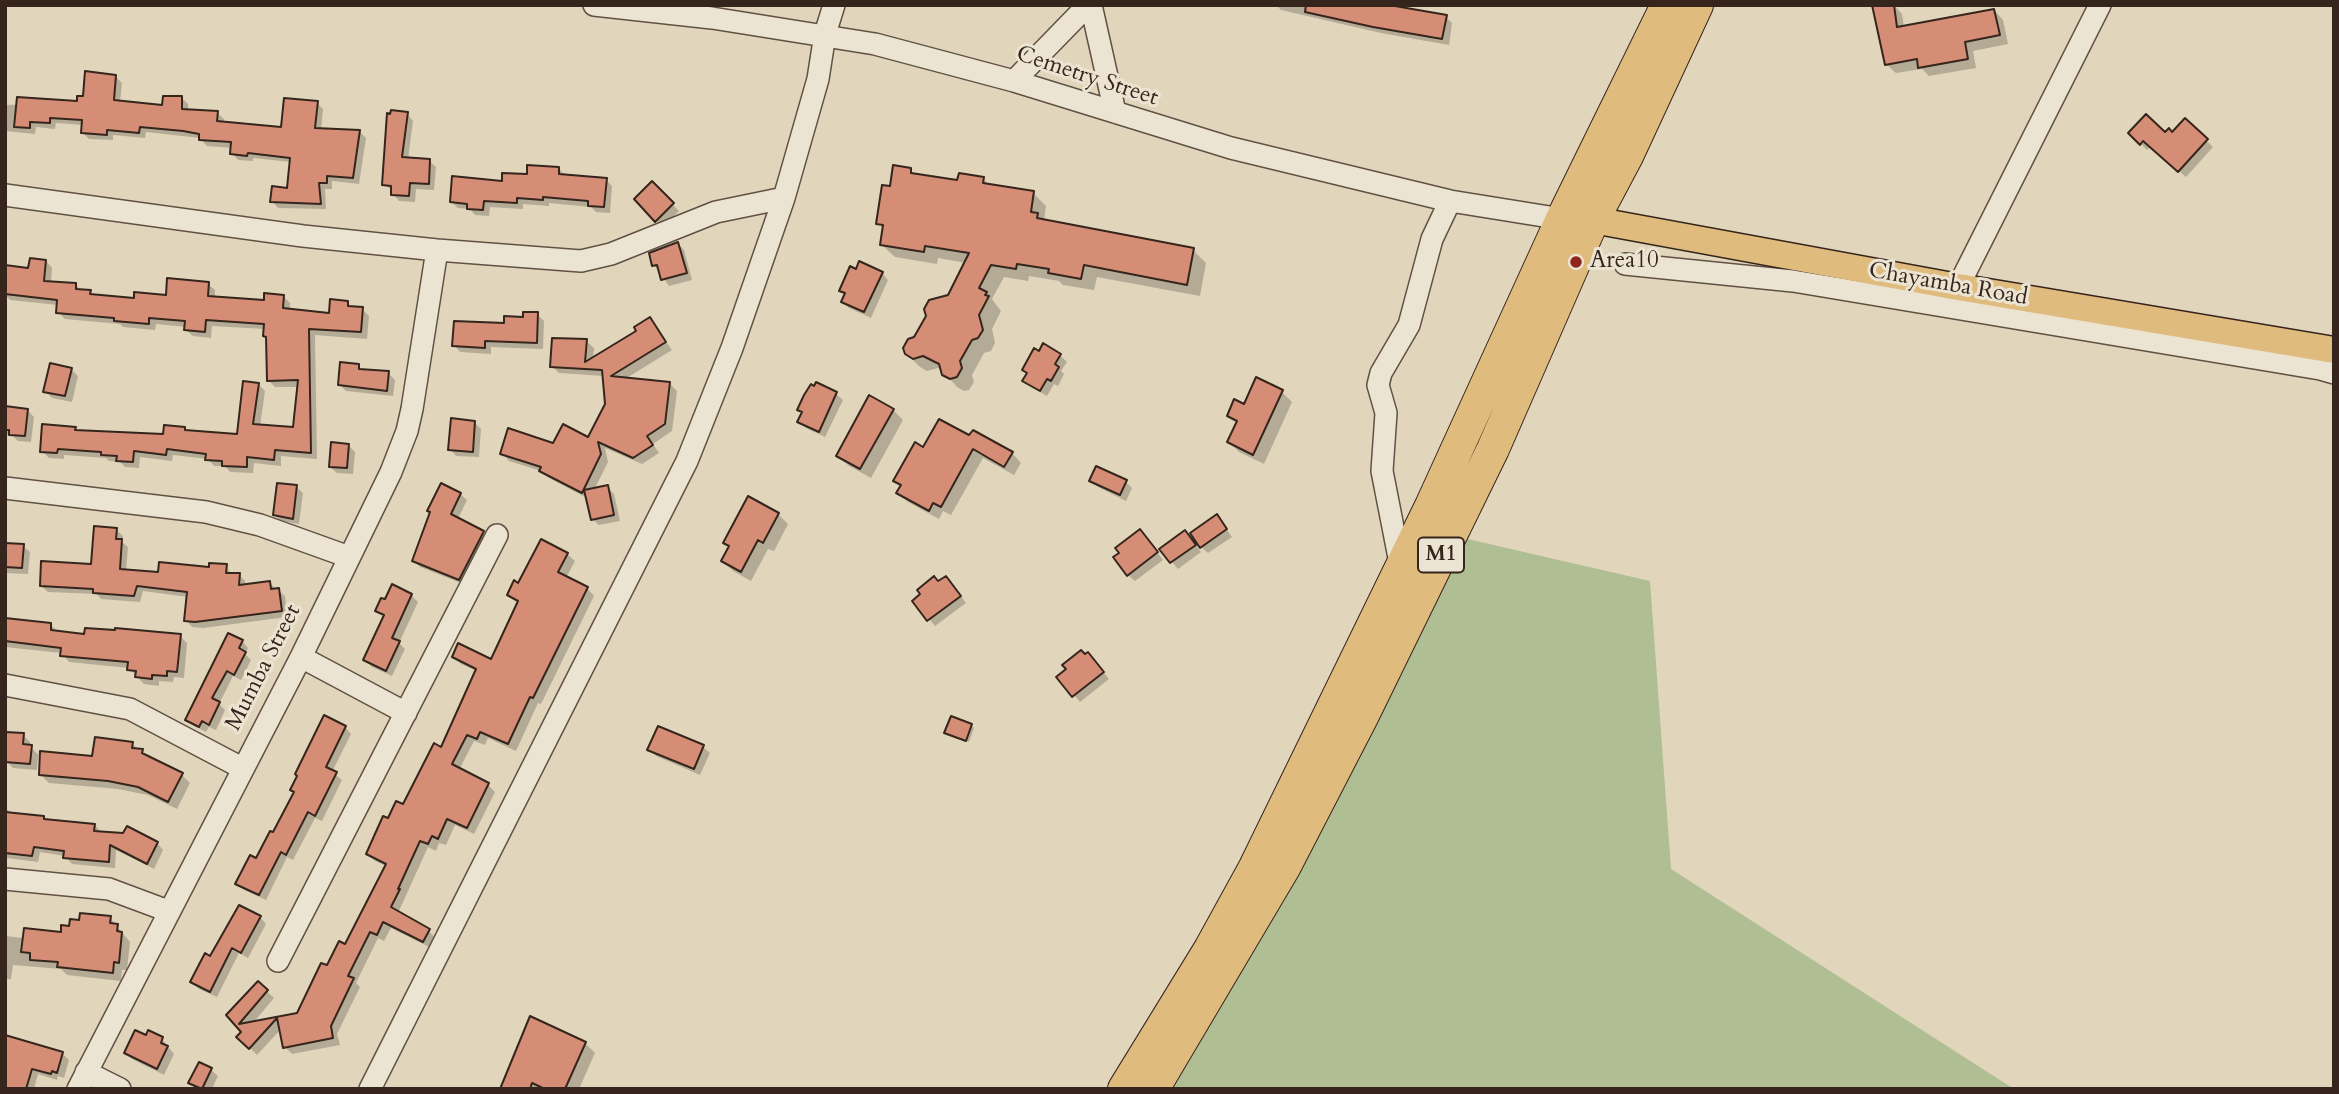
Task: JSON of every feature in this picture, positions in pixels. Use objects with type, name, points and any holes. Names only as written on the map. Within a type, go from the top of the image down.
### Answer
[{"type":"highway","name":"M1","points":[[1124,1089],[1210,949],[1254,869],[1401,568],[1562,219],[1667,5]]},
{"type":"highway","name":"M1","points":[[1153,1089],[1279,878],[1362,717],[1493,449],[1593,220],[1627,156],[1698,5]]},
{"type":"main road","name":"Chayamba Road","points":[[1562,219],[1593,220],[1958,287],[2334,351]]},
{"type":"street","name":"Cemetry Street","points":[[594,5],[825,34],[925,56],[1231,148],[1450,201],[1562,219]]},
{"type":"street","points":[[370,1089],[687,461],[732,348],[784,198],[818,79],[825,34],[834,5]]},
{"type":"street","points":[[1014,81],[1090,5]]},
{"type":"street","points":[[1090,5],[1115,112]]},
{"type":"street","points":[[1958,287],[2100,5]]},
{"type":"street","points":[[5,195],[303,236],[581,261],[611,254],[716,212],[784,198]]},
{"type":"street","points":[[1401,568],[1382,471],[1386,413],[1378,385],[1381,373],[1409,325],[1432,239],[1450,201]]},
{"type":"street","name":"Mumba Street","points":[[82,1080],[301,657],[391,472],[407,431],[437,250]]},
{"type":"street","points":[[1625,264],[1793,281],[2334,373]]},
{"type":"street","points":[[5,488],[206,512],[260,525],[349,557]]},
{"type":"street","points":[[278,961],[497,535]]},
{"type":"street","points":[[301,657],[406,713]]},
{"type":"street","points":[[5,685],[130,709],[242,768]]},
{"type":"street","points":[[5,879],[109,889],[168,911]]},
{"type":"street","points":[[82,1080],[120,1089]]},
{"type":"green space","points":[[1463,538],[1650,581],[1671,869],[2014,1089],[1161,1089]]},
{"type":"building","points":[[1306,5],[1389,5],[1447,15],[1442,39],[1305,12]]},
{"type":"building","points":[[1872,5],[1894,5],[1897,27],[1994,9],[2000,35],[1965,42],[1968,59],[1918,68],[1917,59],[1885,65]]},
{"type":"building","points":[[85,71],[116,75],[114,100],[162,105],[163,96],[182,96],[182,109],[218,111],[217,121],[281,127],[284,98],[318,101],[315,128],[360,130],[353,178],[327,176],[327,183],[319,183],[321,204],[270,202],[272,186],[287,188],[290,158],[248,153],[247,156],[230,154],[231,142],[199,140],[199,134],[183,131],[140,127],[139,133],[107,130],[107,135],[81,133],[82,120],[50,118],[50,123],[30,122],[30,128],[14,127],[17,97],[77,101],[77,96],[83,96]]},
{"type":"building","points":[[391,110],[408,112],[402,157],[430,159],[429,184],[410,183],[409,196],[391,195],[391,186],[382,185],[387,113],[390,114]]},
{"type":"building","points":[[2146,114],[2165,132],[2169,128],[2172,132],[2185,118],[2208,139],[2178,172],[2143,141],[2140,145],[2128,133]]},
{"type":"building","points":[[527,165],[559,167],[559,174],[607,178],[604,207],[588,206],[588,201],[543,197],[543,200],[517,198],[517,203],[484,201],[483,210],[467,209],[467,204],[450,202],[452,176],[502,181],[502,173],[527,174]]},
{"type":"building","points":[[893,165],[911,168],[911,173],[957,180],[959,173],[984,177],[983,183],[1034,191],[1031,212],[1038,213],[1037,218],[1194,248],[1187,285],[1084,265],[1081,279],[1048,273],[1049,269],[1017,264],[1016,269],[991,265],[979,288],[989,296],[979,315],[983,330],[978,338],[972,340],[960,361],[962,368],[957,377],[950,379],[942,375],[939,364],[923,356],[913,359],[905,354],[903,348],[908,339],[914,337],[926,316],[924,309],[929,300],[948,295],[969,253],[925,246],[924,252],[880,245],[883,225],[876,224],[882,185],[890,186]]},
{"type":"building","points":[[652,181],[674,203],[655,222],[634,199]]},
{"type":"building","points":[[678,242],[687,273],[661,280],[657,265],[652,266],[649,253]]},
{"type":"building","points":[[30,258],[46,260],[44,281],[76,283],[76,289],[91,290],[90,294],[134,298],[134,292],[166,295],[167,278],[209,282],[208,296],[264,300],[264,293],[284,295],[283,308],[329,313],[330,299],[348,301],[348,306],[363,307],[361,332],[309,329],[311,453],[275,450],[274,460],[247,457],[247,467],[222,466],[222,461],[205,460],[206,454],[167,449],[166,455],[134,451],[133,462],[116,461],[117,456],[101,455],[101,452],[58,449],[57,453],[40,452],[42,424],[76,427],[75,430],[163,434],[164,425],[185,427],[185,430],[237,434],[243,381],[259,383],[253,424],[293,427],[298,380],[267,381],[264,324],[206,320],[205,332],[184,330],[185,321],[149,318],[149,324],[56,313],[57,300],[5,294],[5,265],[28,268]]},
{"type":"building","points":[[859,261],[883,272],[864,312],[841,302],[845,293],[839,291],[850,266],[856,269]]},
{"type":"building","points":[[523,312],[538,312],[537,343],[485,341],[485,348],[452,346],[454,321],[504,323],[504,316],[523,317]]},
{"type":"building","points":[[650,317],[666,342],[611,376],[670,382],[665,424],[647,436],[653,445],[633,458],[598,442],[601,454],[582,493],[539,471],[541,467],[500,454],[508,428],[553,443],[563,424],[588,437],[605,404],[602,370],[550,367],[552,338],[587,339],[585,362],[636,331],[634,327]]},
{"type":"building","points":[[1043,343],[1061,354],[1055,364],[1059,367],[1051,381],[1047,379],[1040,391],[1022,381],[1027,373],[1022,370],[1034,348],[1039,351]]},
{"type":"building","points":[[340,362],[359,364],[359,369],[389,371],[387,391],[338,385]]},
{"type":"building","points":[[50,363],[72,368],[65,396],[43,392]]},
{"type":"building","points":[[1256,377],[1283,390],[1253,455],[1227,442],[1237,421],[1227,416],[1234,399],[1244,404]]},
{"type":"building","points":[[816,382],[837,392],[819,432],[797,422],[802,412],[797,410],[804,395],[811,384],[814,386]]},
{"type":"building","points":[[869,395],[894,409],[860,469],[836,456]]},
{"type":"building","points":[[5,406],[28,409],[25,436],[9,435],[9,430],[5,430]]},
{"type":"building","points":[[451,418],[475,421],[473,452],[448,450]]},
{"type":"building","points":[[939,419],[969,435],[973,430],[1013,452],[1004,467],[973,449],[941,507],[933,503],[929,511],[896,493],[901,485],[893,481],[915,442],[923,447]]},
{"type":"building","points":[[331,442],[349,444],[347,468],[329,467]]},
{"type":"building","points":[[1096,466],[1127,480],[1120,495],[1089,481]]},
{"type":"building","points":[[277,483],[297,485],[293,519],[273,515]]},
{"type":"building","points":[[441,483],[461,493],[451,514],[484,531],[459,580],[412,561],[430,512],[427,511]]},
{"type":"building","points":[[608,485],[614,515],[591,520],[584,490]]},
{"type":"building","points":[[748,496],[779,513],[763,543],[758,540],[741,572],[721,561],[729,546],[723,543]]},
{"type":"building","points":[[1217,514],[1227,529],[1200,548],[1190,533]]},
{"type":"building","points":[[94,526],[117,528],[116,539],[122,539],[120,569],[158,572],[159,562],[209,567],[209,563],[227,564],[226,573],[240,573],[239,585],[270,581],[271,589],[279,588],[282,611],[195,622],[184,621],[187,592],[137,586],[134,596],[93,593],[93,589],[40,586],[41,561],[91,564]]},
{"type":"building","points":[[1140,529],[1158,552],[1127,576],[1113,557],[1119,553],[1115,548]]},
{"type":"building","points":[[1185,530],[1196,545],[1170,563],[1159,549]]},
{"type":"building","points":[[541,539],[568,553],[558,572],[588,587],[508,744],[480,732],[477,739],[467,735],[452,764],[489,783],[467,828],[447,819],[438,839],[432,836],[428,844],[420,841],[398,889],[391,907],[430,929],[423,942],[383,922],[377,935],[370,932],[348,976],[354,978],[331,1026],[333,1038],[283,1048],[277,1018],[249,1049],[236,1037],[241,1032],[226,1015],[258,981],[268,990],[239,1024],[297,1013],[321,963],[327,965],[339,941],[345,944],[386,864],[366,854],[383,816],[388,818],[396,801],[403,804],[434,743],[441,747],[476,669],[452,657],[458,643],[491,659],[518,601],[507,595],[514,580],[518,583]]},
{"type":"building","points":[[5,543],[24,544],[22,568],[5,567]]},
{"type":"building","points":[[934,576],[938,581],[946,576],[961,596],[927,621],[912,601],[920,594],[917,590]]},
{"type":"building","points":[[392,584],[412,594],[392,638],[400,641],[386,671],[363,660],[384,615],[375,611]]},
{"type":"building","points":[[5,618],[51,623],[51,630],[84,634],[85,628],[115,628],[181,634],[177,672],[167,671],[167,676],[152,675],[152,679],[135,677],[136,671],[127,670],[128,662],[60,656],[61,648],[5,641]]},
{"type":"building","points":[[228,633],[243,640],[239,648],[246,652],[234,675],[227,671],[212,698],[220,702],[209,725],[202,721],[199,727],[185,720]]},
{"type":"building","points":[[1081,650],[1085,654],[1088,652],[1104,672],[1072,697],[1056,677],[1066,669],[1062,665]]},
{"type":"building","points":[[324,715],[346,726],[326,767],[337,772],[315,816],[308,812],[286,855],[281,852],[259,895],[235,884],[250,855],[256,858],[270,831],[273,832],[294,792],[290,790],[297,776],[295,774]]},
{"type":"building","points":[[951,716],[972,724],[966,741],[944,733]]},
{"type":"building","points":[[658,726],[704,745],[694,769],[647,750]]},
{"type":"building","points":[[5,732],[24,733],[23,744],[32,745],[30,764],[5,762]]},
{"type":"building","points":[[95,737],[133,742],[132,748],[143,749],[142,753],[183,773],[168,802],[138,787],[108,781],[39,775],[40,751],[92,756]]},
{"type":"building","points":[[5,812],[95,824],[94,831],[123,833],[127,826],[158,842],[147,864],[110,845],[109,862],[63,858],[64,851],[34,847],[32,856],[5,853]]},
{"type":"building","points":[[239,905],[261,916],[241,953],[232,948],[210,992],[190,982],[205,953],[210,956]]},
{"type":"building","points":[[80,913],[111,916],[110,923],[118,924],[117,931],[122,932],[119,963],[114,962],[113,973],[57,967],[58,962],[30,960],[30,953],[21,952],[24,928],[61,932],[61,925],[69,926],[70,919],[79,920]]},
{"type":"building","points":[[530,1016],[586,1042],[565,1089],[545,1089],[532,1083],[530,1089],[500,1089]]},
{"type":"building","points":[[135,1030],[146,1035],[148,1030],[163,1037],[161,1043],[168,1046],[157,1069],[124,1053]]},
{"type":"building","points":[[5,1035],[63,1052],[57,1073],[32,1069],[26,1089],[5,1089]]},
{"type":"building","points":[[199,1062],[212,1068],[202,1089],[188,1083]]},
{"type":"place","name":"Area10","points":[[1576,262]]}]
